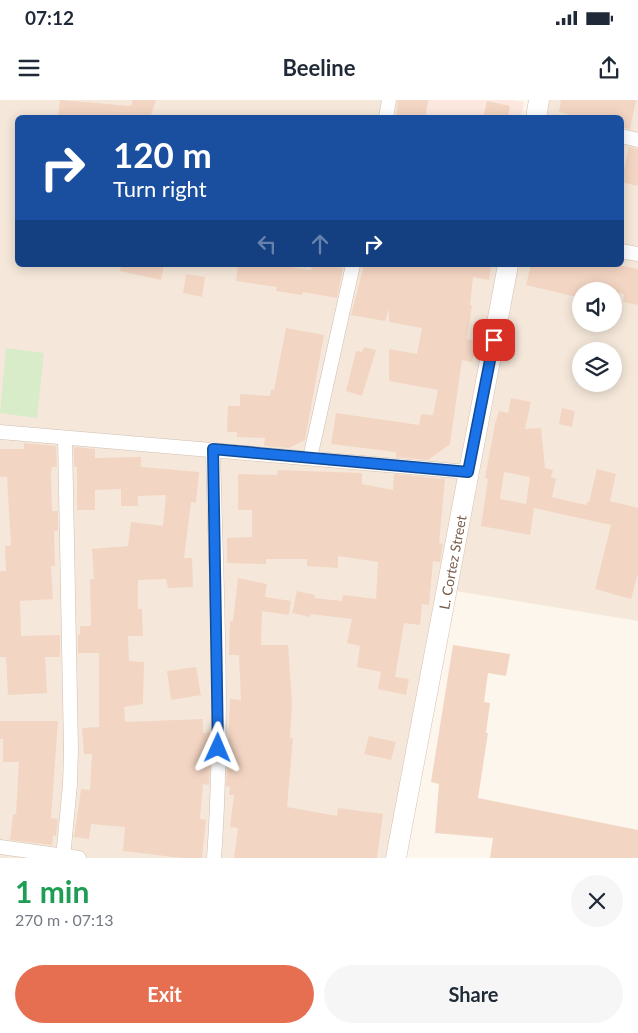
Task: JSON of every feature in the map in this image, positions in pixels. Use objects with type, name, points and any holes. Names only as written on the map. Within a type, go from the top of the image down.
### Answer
[{"type":"main road","points":[[536,115],[539,100]]},
{"type":"main road","name":"L. Cortez Street","points":[[396,858],[508,267]]},
{"type":"street","points":[[386,115],[389,100]]},
{"type":"street","points":[[624,137],[638,140]]},
{"type":"street","points":[[624,252],[638,254]]},
{"type":"street","points":[[310,458],[353,267]]},
{"type":"street","points":[[0,432],[468,472]]},
{"type":"street","points":[[63,857],[70,784],[71,750],[65,438]]},
{"type":"street","points":[[213,449],[218,713],[217,817],[214,858]]},
{"type":"street","points":[[0,847],[79,858]]},
{"type":"shaded area","points":[[0,100],[431,100],[428,115],[15,115],[15,267],[498,267],[495,284],[515,267],[624,267],[624,115],[546,115],[549,100],[638,100],[638,621],[456,591],[404,858],[0,858]]},
{"type":"shaded area","points":[[431,100],[511,100],[524,102],[521,115],[428,115]]},
{"type":"green space","points":[[6,348],[44,353],[37,418],[0,413]]},
{"type":"building","points":[[60,100],[131,106],[133,100],[156,100],[151,115],[58,115]]},
{"type":"building","points":[[398,100],[428,100],[426,115],[396,115]]},
{"type":"building","points":[[561,100],[636,100],[630,129],[624,128],[624,115],[567,115],[559,112]]},
{"type":"building","points":[[487,101],[510,106],[508,115],[484,115]]},
{"type":"building","points":[[629,147],[638,149],[638,186],[624,183],[624,169]]},
{"type":"building","points":[[624,266],[638,269],[638,305],[623,302],[622,282],[572,282],[572,296],[526,285],[530,267]]},
{"type":"building","points":[[121,267],[164,267],[161,280],[120,271]]},
{"type":"building","points":[[238,267],[289,267],[311,270],[312,267],[343,268],[337,298],[303,292],[302,295],[276,291],[277,287],[236,281]]},
{"type":"building","points":[[363,267],[491,267],[489,280],[473,277],[470,305],[472,305],[467,339],[477,341],[472,362],[462,360],[450,444],[428,460],[396,457],[396,452],[331,444],[336,413],[419,425],[421,414],[433,415],[438,390],[389,381],[389,349],[417,354],[422,328],[389,322],[389,309],[385,321],[351,315]]},
{"type":"building","points":[[186,274],[205,277],[202,297],[183,293]]},
{"type":"building","points":[[286,328],[324,335],[305,440],[289,448],[264,446],[265,438],[237,437],[237,432],[227,432],[228,406],[240,406],[240,394],[270,396],[271,390],[274,390]]},
{"type":"building","points":[[364,347],[376,350],[362,396],[346,391],[356,351],[362,352]]},
{"type":"building","points":[[511,398],[531,402],[525,429],[541,428],[545,468],[553,470],[551,477],[556,479],[552,497],[586,505],[589,502],[597,469],[616,474],[610,501],[638,508],[638,573],[631,599],[595,589],[611,525],[534,508],[530,535],[481,526],[488,479],[485,478],[495,424],[499,411],[508,413]],"holes":[[[504,472],[530,477],[526,504],[500,499]]]},
{"type":"building","points":[[562,408],[575,411],[572,427],[559,424]]},
{"type":"building","points":[[24,443],[56,446],[57,467],[52,467],[51,475],[52,511],[58,511],[58,531],[54,531],[55,566],[51,566],[53,599],[20,601],[21,636],[60,635],[60,652],[59,657],[45,657],[47,693],[8,695],[6,657],[0,657],[0,571],[6,571],[5,546],[11,546],[7,477],[0,477],[0,449],[24,449]]},
{"type":"building","points":[[74,447],[95,449],[95,458],[141,457],[141,467],[199,472],[196,503],[191,502],[184,558],[192,558],[193,587],[168,588],[166,579],[138,580],[138,609],[142,609],[143,636],[128,636],[129,661],[144,662],[143,704],[124,707],[125,722],[203,719],[203,733],[210,732],[209,785],[203,784],[200,819],[206,820],[202,858],[182,858],[123,851],[125,827],[91,824],[89,839],[74,837],[81,789],[90,790],[92,754],[84,754],[82,728],[99,727],[99,653],[78,653],[80,626],[91,626],[90,579],[94,579],[92,549],[128,546],[131,522],[163,526],[166,495],[138,496],[138,506],[121,506],[121,489],[95,490],[95,510],[77,510],[77,467],[74,467]]},
{"type":"building","points":[[278,470],[362,473],[362,484],[393,490],[394,474],[445,479],[439,543],[443,544],[440,562],[433,561],[429,605],[422,604],[420,625],[404,623],[395,677],[409,679],[406,695],[378,689],[381,672],[357,667],[360,646],[347,643],[352,619],[311,614],[310,617],[292,613],[297,591],[315,595],[314,598],[342,601],[343,595],[376,599],[378,562],[338,556],[338,568],[307,566],[307,559],[266,559],[266,564],[227,563],[227,538],[252,537],[252,510],[238,510],[238,474],[277,475]]},
{"type":"building","points":[[238,578],[267,584],[265,597],[291,601],[289,615],[262,611],[261,645],[288,645],[292,704],[290,738],[293,738],[287,807],[337,816],[338,808],[383,814],[377,858],[234,858],[238,828],[230,827],[234,795],[229,795],[230,787],[226,786],[230,699],[241,700],[239,655],[229,655],[230,621],[233,621]]},
{"type":"building","points":[[453,645],[510,654],[506,676],[488,673],[484,702],[490,703],[486,733],[488,733],[478,798],[638,830],[638,858],[490,858],[493,838],[435,833],[439,784],[431,782]]},
{"type":"building","points":[[196,667],[201,695],[171,700],[167,671]]},
{"type":"building","points":[[0,721],[58,721],[51,818],[58,819],[56,836],[53,835],[52,845],[10,840],[13,814],[16,814],[19,762],[3,762],[3,739],[0,739]]},
{"type":"building","points":[[369,736],[396,742],[391,760],[364,754]]},
{"type":"route","points":[[218,748],[213,449],[468,472],[494,340]]}]
